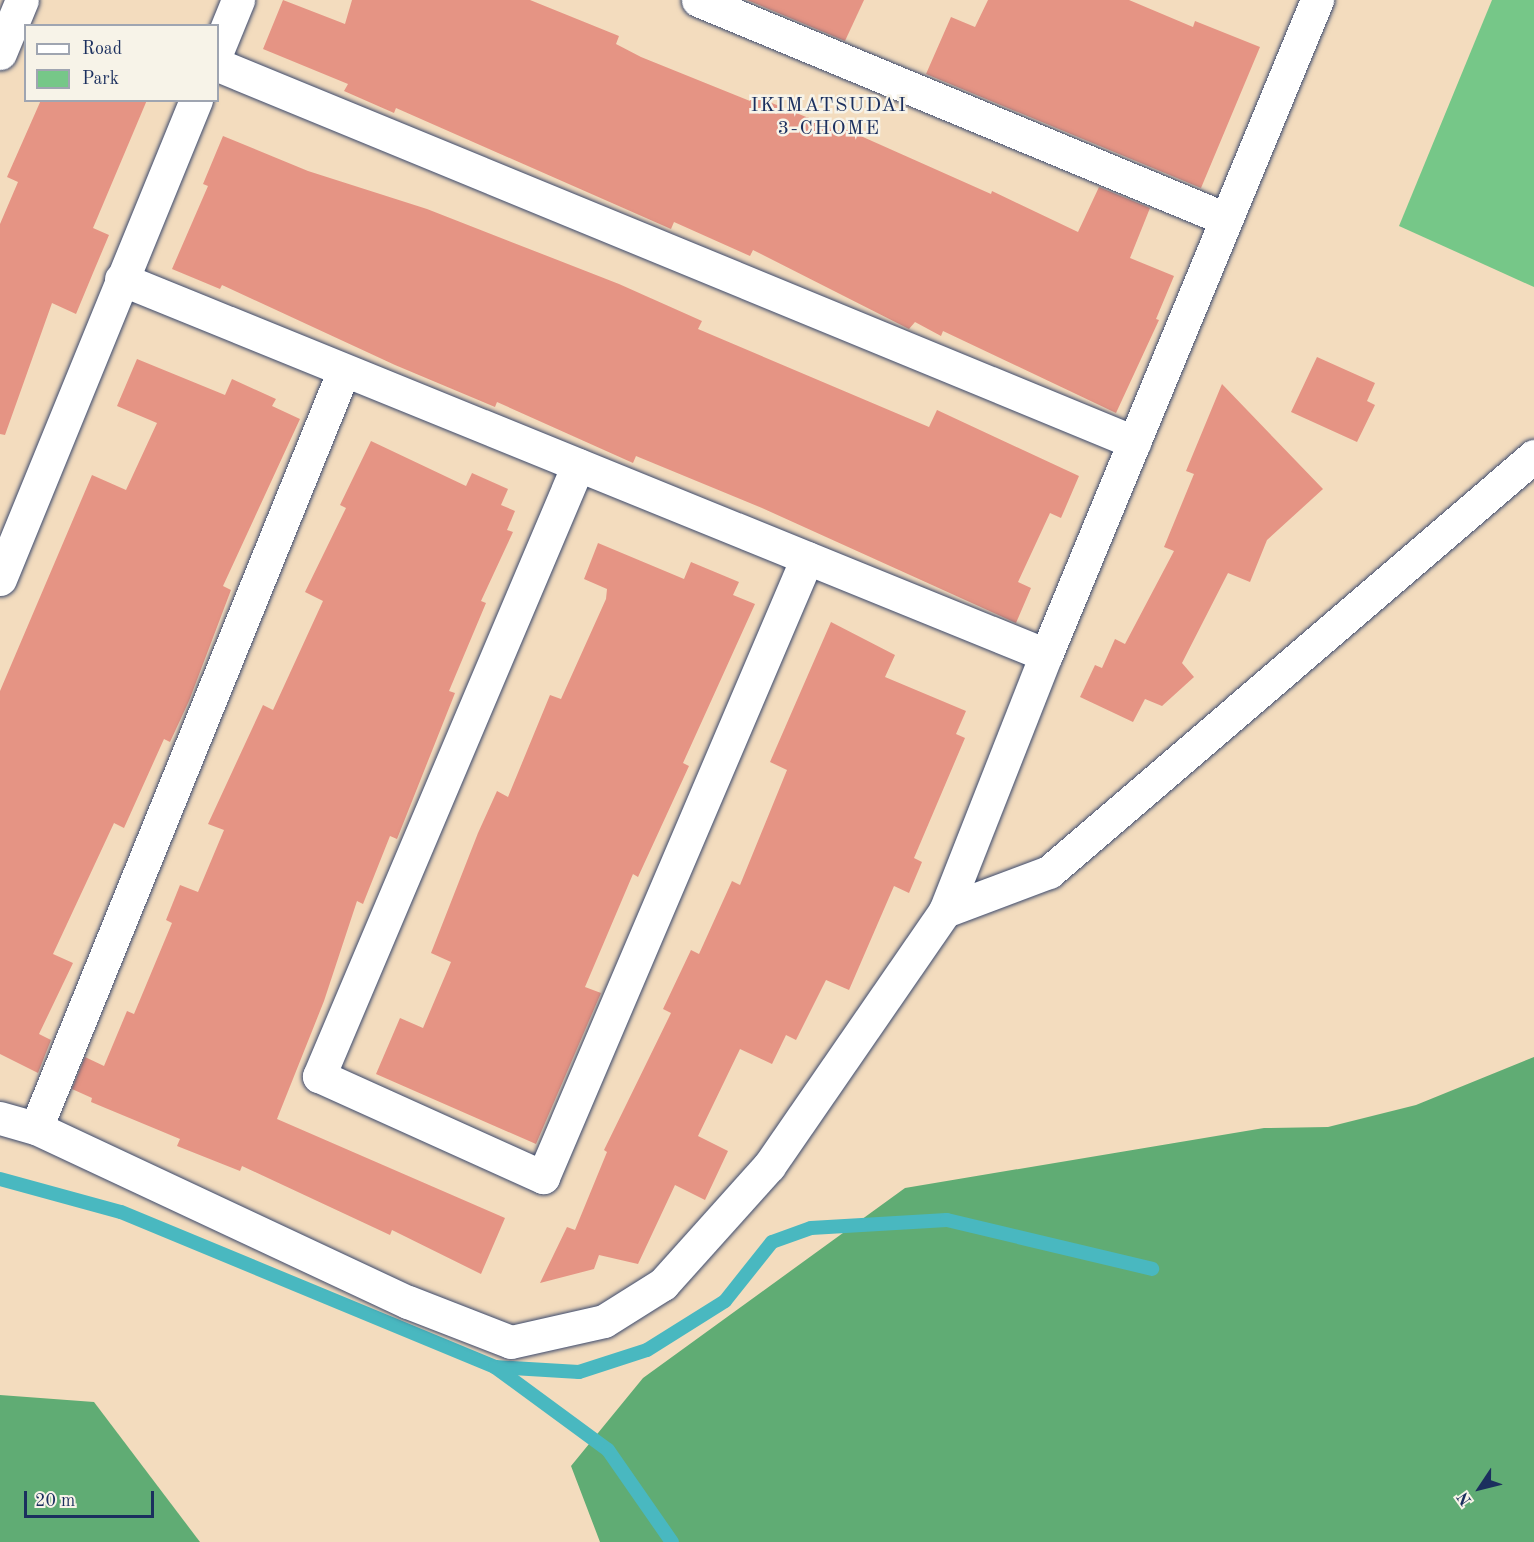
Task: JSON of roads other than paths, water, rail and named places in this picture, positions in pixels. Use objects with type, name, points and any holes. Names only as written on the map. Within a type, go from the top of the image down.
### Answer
[{"type":"street","points":[[0,53],[22,0]]},
{"type":"street","points":[[219,47],[238,0]]},
{"type":"street","points":[[698,0],[1226,219]]},
{"type":"street","points":[[0,1118],[36,1128],[408,1302],[511,1342],[604,1321],[663,1284],[769,1166],[945,910],[1046,655],[1226,219],[1306,3]]},
{"type":"street","points":[[219,65],[1134,442]]},
{"type":"street","points":[[0,579],[195,102]]},
{"type":"street","points":[[121,279],[1046,655]]},
{"type":"street","points":[[36,1128],[344,370]]},
{"type":"street","points":[[945,910],[1049,872],[1534,456]]},
{"type":"street","points":[[578,465],[319,1076],[543,1177],[807,558]]},
{"type":"waterway","points":[[0,1179],[121,1212],[495,1367],[579,1372],[647,1350],[725,1301],[772,1242],[811,1228],[947,1220],[1152,1269]]},
{"type":"waterway","points":[[495,1367],[608,1450],[672,1542]]},
{"type":"district","name":"IKIMATSUDAI 3-CHOME","points":[[829,118]]}]
